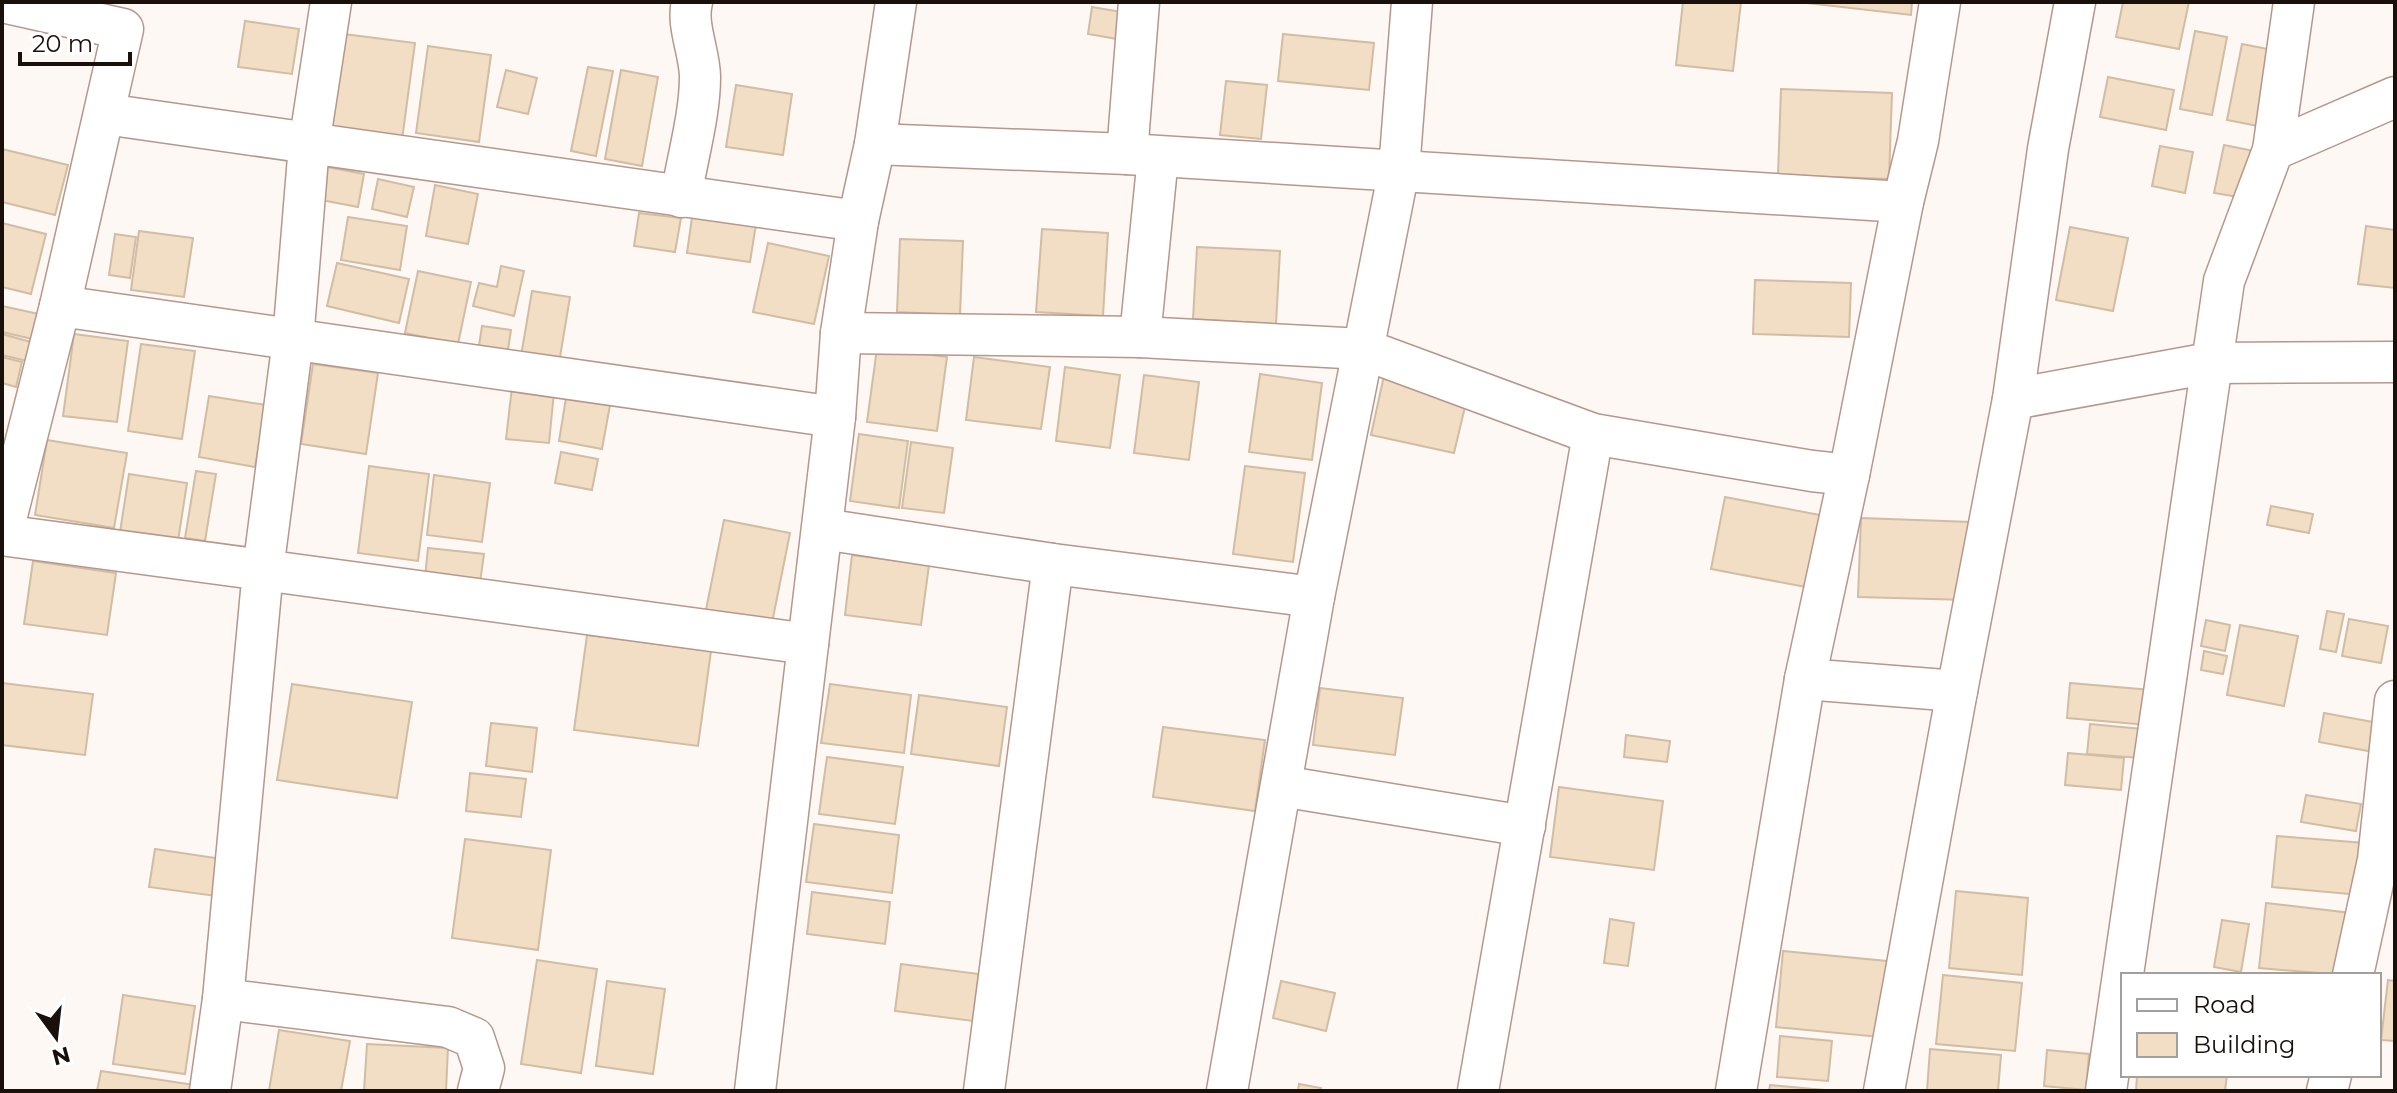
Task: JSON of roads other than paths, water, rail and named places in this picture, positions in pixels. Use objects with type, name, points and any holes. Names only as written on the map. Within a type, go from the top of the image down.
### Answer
[{"type":"street","points":[[2,2],[127,16],[60,306],[2,535],[808,644]]},
{"type":"street","points":[[210,1091],[223,999],[263,570],[293,340],[309,145],[331,2]]},
{"type":"street","points":[[681,197],[700,82],[690,11],[692,2]]},
{"type":"street","points":[[755,1091],[823,529],[841,333],[858,221],[875,144],[896,2]]},
{"type":"street","points":[[1139,2],[1142,156],[1140,337]]},
{"type":"street","points":[[1227,1091],[1314,597],[1399,170],[1412,2]]},
{"type":"street","points":[[1736,1091],[1805,679],[1918,141],[1940,2]]},
{"type":"street","points":[[1884,1091],[2013,399],[2048,149],[2075,2]]},
{"type":"street","points":[[2123,973],[2224,281],[2273,150],[2291,3]]},
{"type":"street","points":[[2273,150],[2395,97]]},
{"type":"street","points":[[105,114],[858,221]]},
{"type":"street","points":[[875,144],[1399,170],[1903,202]]},
{"type":"street","points":[[60,306],[835,417]]},
{"type":"street","points":[[841,333],[1140,337],[1363,349],[1593,434],[1849,475]]},
{"type":"street","points":[[2013,399],[2210,363],[2395,362]]},
{"type":"street","points":[[1478,1091],[1593,434]]},
{"type":"street","points":[[823,529],[1053,564],[1314,597]]},
{"type":"street","points":[[984,1091],[1053,564]]},
{"type":"street","points":[[1805,679],[1957,691]]},
{"type":"street","points":[[2353,973],[2378,860],[2395,701]]},
{"type":"street","points":[[1281,786],[1525,826]]},
{"type":"street","points":[[2106,1091],[2121,986]]},
{"type":"street","points":[[223,999],[448,1027],[474,1038],[484,1068],[478,1091]]}]
